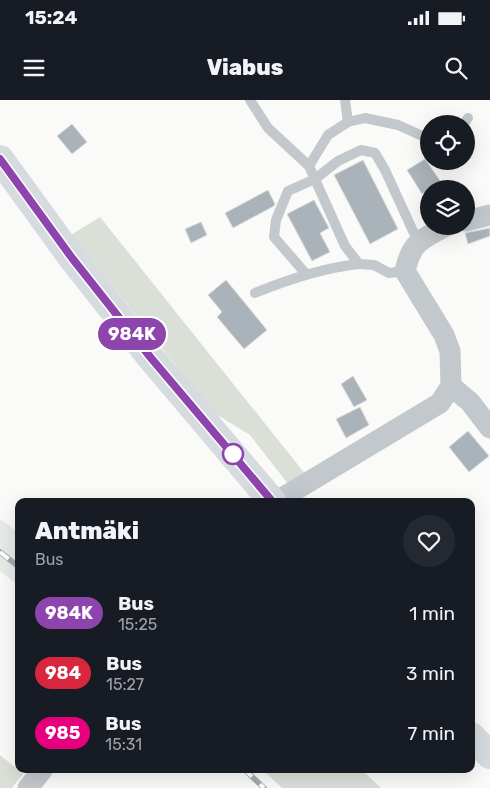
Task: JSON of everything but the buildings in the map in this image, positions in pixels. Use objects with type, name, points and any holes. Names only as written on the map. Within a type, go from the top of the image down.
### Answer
[{"type":"street","points":[[0,159],[72,258],[145,350],[269,498]]},
{"type":"street","points":[[475,219],[490,215]]},
{"type":"street","points":[[282,498],[440,403],[451,386],[450,351],[444,334],[405,271],[408,257],[418,242],[430,235]]},
{"type":"street","points":[[451,386],[470,402],[490,428]]},
{"type":"street","points":[[475,740],[490,755]]},
{"type":"street","points":[[28,788],[40,773]]},
{"type":"lane","points":[[250,100],[268,128],[309,166],[345,246],[359,264]]},
{"type":"lane","points":[[345,100],[348,122]]},
{"type":"lane","points":[[309,166],[328,135],[348,122],[365,118],[398,125],[420,135]]},
{"type":"lane","points":[[306,274],[274,237],[276,220],[288,191],[315,179],[338,161],[361,150],[376,154],[418,242]]},
{"type":"lane","points":[[256,293],[287,279],[359,264],[374,265],[389,274],[405,271]]},
{"type":"shaded area","points":[[100,217],[306,475],[288,484],[250,435],[214,413],[71,235]]},
{"type":"shaded area","points":[[0,519],[15,530],[15,583],[0,571]]},
{"type":"shaded area","points":[[0,755],[15,767],[15,773],[23,774],[12,788],[0,788]]},
{"type":"shaded area","points":[[266,773],[365,773],[381,788],[282,788]]},
{"type":"railway","points":[[0,552],[15,564]]},
{"type":"railway","points":[[248,773],[264,788]]},
{"type":"bus line","name":"984K","points":[[0,159],[72,258],[151,358],[270,498]]}]
